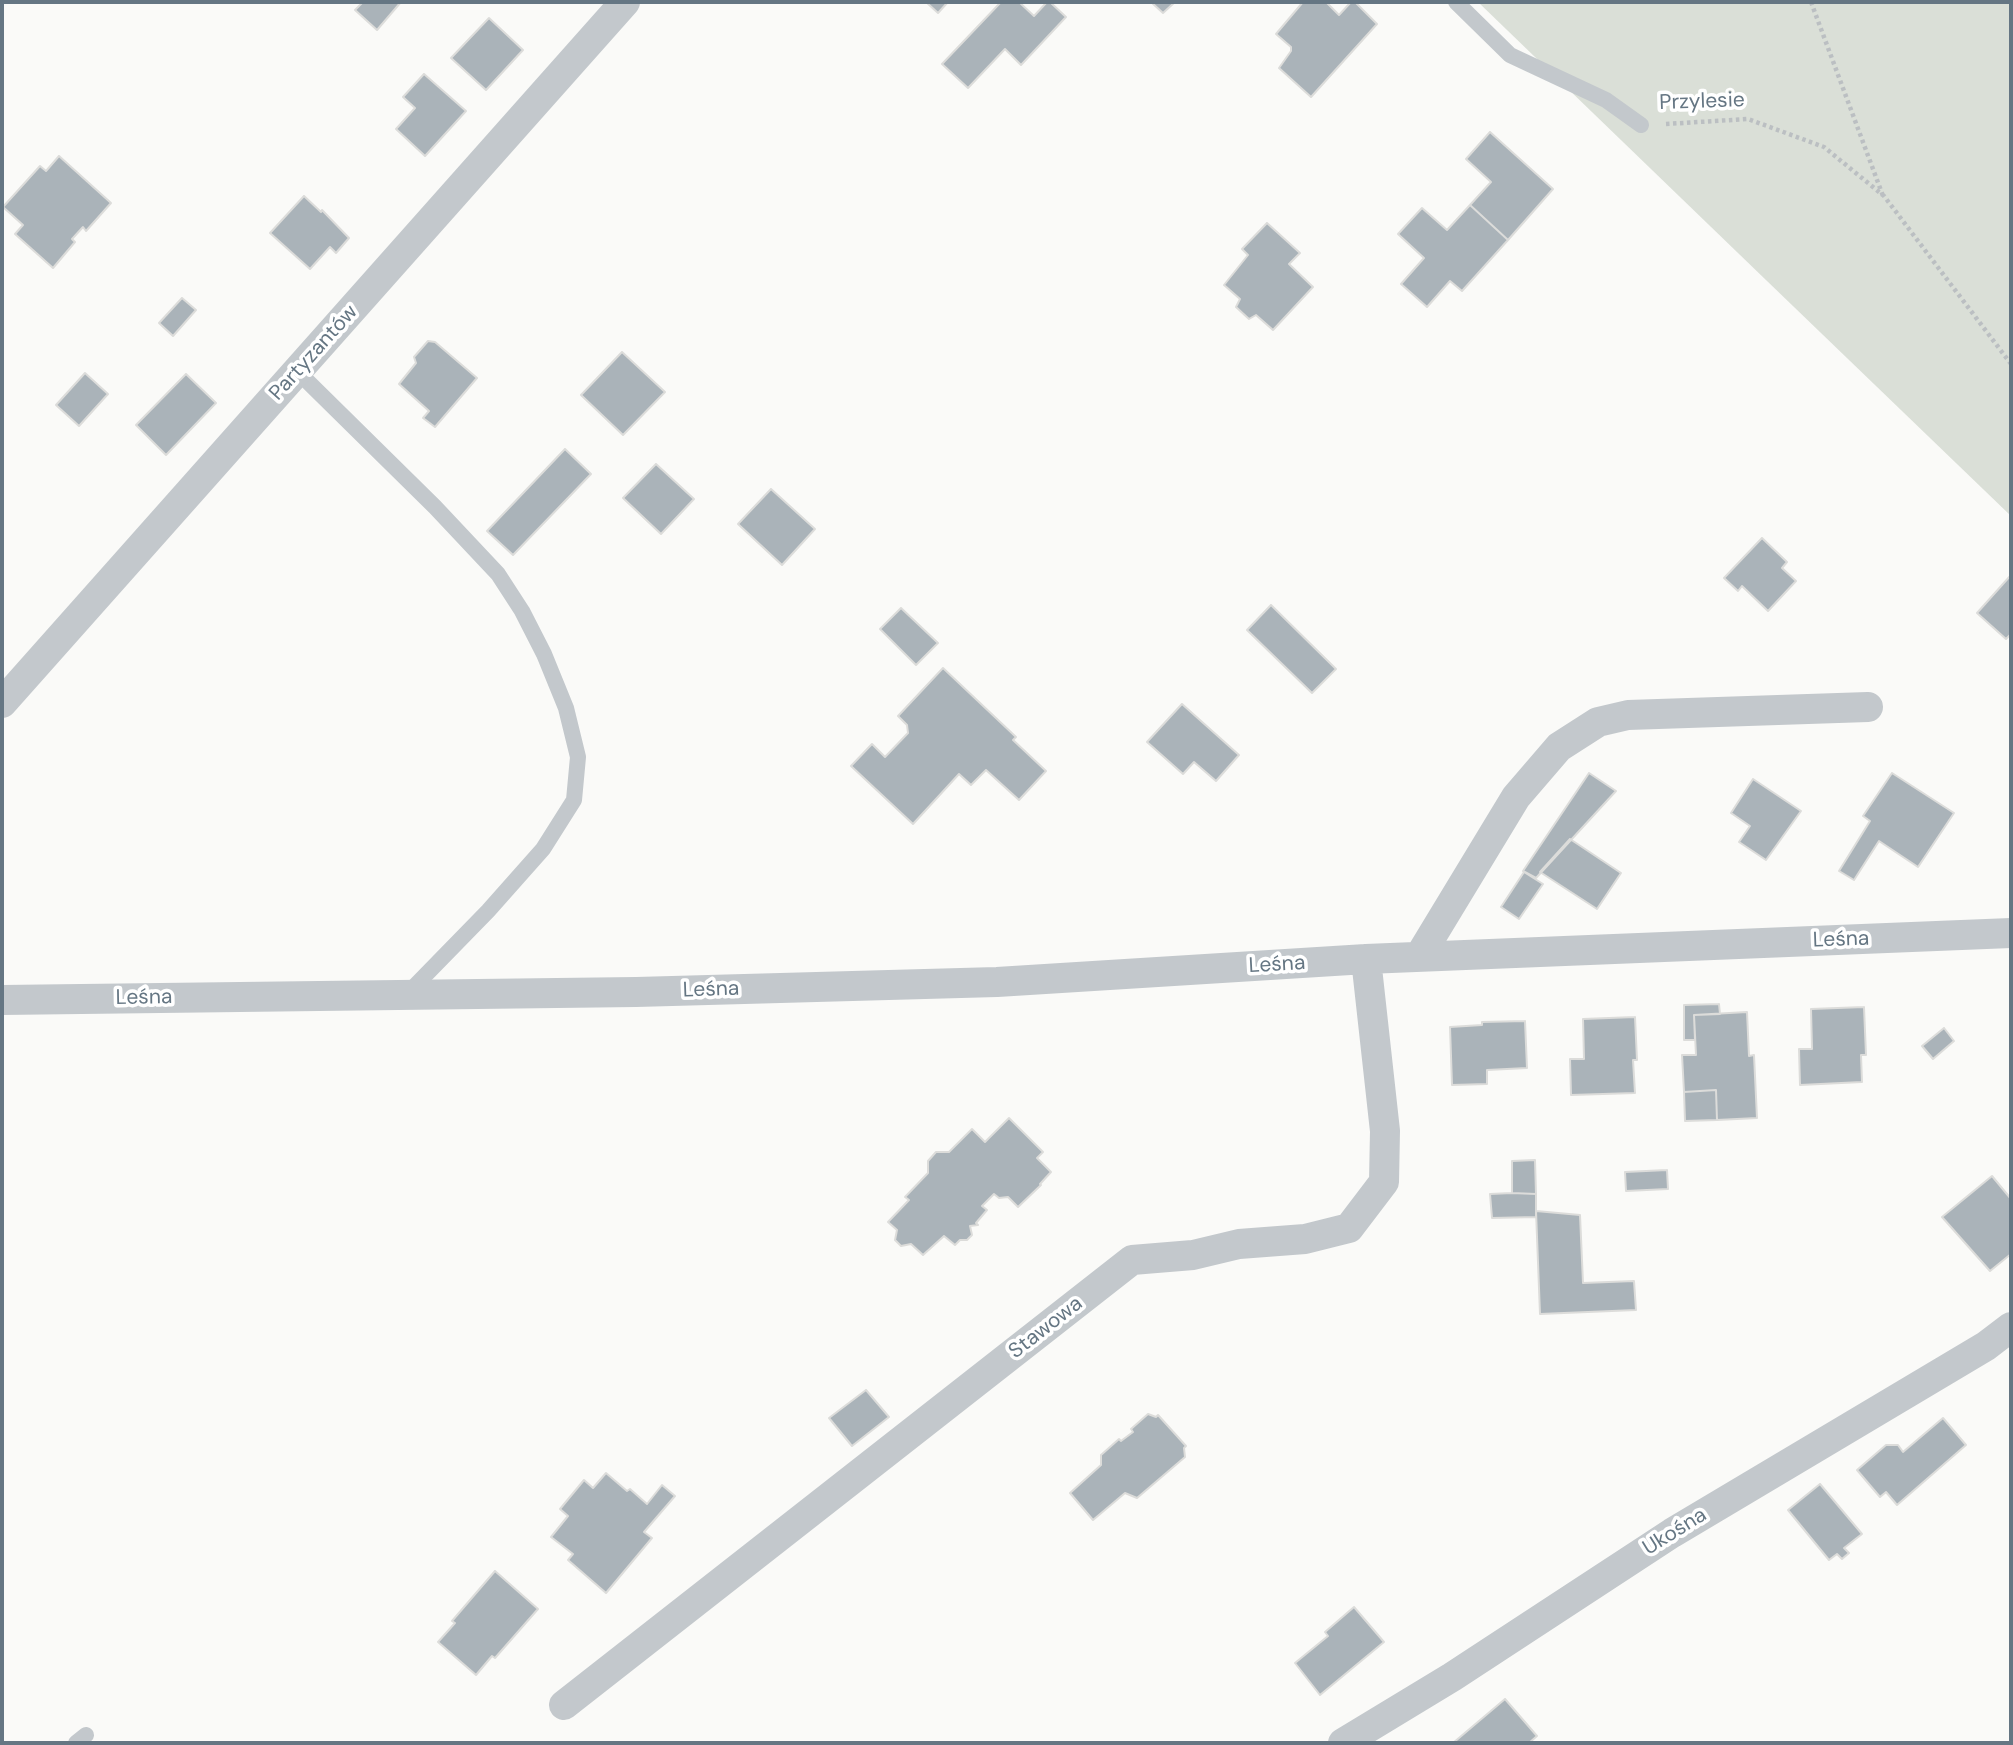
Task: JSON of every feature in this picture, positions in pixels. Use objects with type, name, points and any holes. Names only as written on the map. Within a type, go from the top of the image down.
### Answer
[{"type":"street","name":"Partyzantów","points":[[3,699],[625,2]]},
{"type":"street","points":[[1419,957],[1516,797],[1559,747],[1598,722],[1628,715],[1868,707]]},
{"type":"street","name":"Leśna","points":[[2,1000],[636,992],[983,982],[1366,959],[2011,933]]},
{"type":"street","name":"Stawowa","points":[[564,1705],[1132,1260],[1193,1255],[1239,1244],[1305,1239],[1349,1228],[1384,1182],[1385,1131],[1366,959]]},
{"type":"street","name":"Ukośna","points":[[1343,1743],[1452,1676],[1672,1533],[1986,1346],[2011,1327]]},
{"type":"lane","name":"Przylesie","points":[[1456,2],[1510,55],[1606,100],[1641,125]]},
{"type":"lane","points":[[297,372],[436,508],[498,574],[522,611],[544,654],[566,708],[579,757],[574,800],[543,849],[407,995]]},
{"type":"path","points":[[1811,2],[1884,196]]},
{"type":"path","name":"Przylesie","points":[[1641,125],[1748,119],[1824,148],[1884,196],[2011,364]]},
{"type":"shaded area","points":[[1478,2],[2011,2],[2011,516],[1767,281]]},
{"type":"building","points":[[363,2],[401,2],[377,30],[355,10]]},
{"type":"building","points":[[926,2],[948,2],[938,13]]},
{"type":"building","points":[[1001,2],[1019,2],[1034,16],[1050,2],[1066,17],[1021,65],[1005,49],[968,88],[942,64]]},
{"type":"building","points":[[1151,2],[1175,2],[1163,13]]},
{"type":"building","points":[[1303,2],[1326,2],[1339,15],[1351,2],[1355,2],[1377,24],[1311,97],[1279,68],[1291,47],[1276,34]]},
{"type":"building","points":[[489,18],[523,50],[486,90],[451,58]]},
{"type":"building","points":[[424,74],[466,111],[425,156],[396,129],[415,108],[403,97]]},
{"type":"building","points":[[1490,132],[1553,189],[1508,240],[1470,205],[1491,182],[1466,159]]},
{"type":"building","points":[[59,156],[111,203],[86,231],[83,227],[72,239],[75,242],[53,268],[15,234],[23,225],[3,207],[40,166],[46,171]]},
{"type":"building","points":[[304,196],[349,238],[336,253],[330,247],[310,269],[270,233]]},
{"type":"building","points":[[1470,205],[1508,240],[1462,291],[1450,281],[1427,307],[1401,284],[1424,258],[1398,234],[1422,208],[1447,230]]},
{"type":"building","points":[[1267,223],[1300,253],[1289,264],[1313,287],[1273,330],[1256,315],[1249,319],[1236,307],[1240,299],[1224,285],[1248,255],[1242,249]]},
{"type":"building","points":[[182,298],[196,310],[173,336],[159,323]]},
{"type":"building","points":[[428,341],[435,342],[477,378],[435,427],[423,418],[429,411],[399,384],[416,363],[414,357]]},
{"type":"building","points":[[622,352],[665,392],[623,435],[581,395]]},
{"type":"building","points":[[85,373],[108,394],[79,426],[56,405]]},
{"type":"building","points":[[186,374],[216,403],[166,455],[136,425]]},
{"type":"building","points":[[565,449],[591,474],[513,555],[487,531]]},
{"type":"building","points":[[656,464],[694,499],[661,534],[623,498]]},
{"type":"building","points":[[771,489],[815,529],[782,565],[738,524]]},
{"type":"building","points":[[1762,538],[1787,562],[1782,568],[1796,581],[1768,611],[1742,586],[1738,591],[1724,578]]},
{"type":"building","points":[[2011,575],[2011,634],[2006,639],[1977,613]]},
{"type":"building","points":[[1271,605],[1336,669],[1312,693],[1247,630]]},
{"type":"building","points":[[901,608],[938,643],[916,665],[880,629]]},
{"type":"building","points":[[943,668],[1016,737],[1013,740],[1046,771],[1019,800],[986,770],[971,785],[959,774],[913,824],[851,766],[872,744],[885,757],[908,733],[907,725],[898,716]]},
{"type":"building","points":[[1182,704],[1239,755],[1216,781],[1194,762],[1183,774],[1147,742]]},
{"type":"building","points":[[1589,773],[1616,791],[1536,878],[1523,871]]},
{"type":"building","points":[[1892,773],[1954,813],[1918,867],[1879,841],[1854,880],[1839,871],[1870,821],[1863,816]]},
{"type":"building","points":[[1753,779],[1801,811],[1766,860],[1739,842],[1750,826],[1731,813]]},
{"type":"building","points":[[1570,839],[1621,873],[1597,909],[1540,872]]},
{"type":"building","points":[[1524,872],[1543,884],[1519,919],[1501,907]]},
{"type":"building","points":[[1719,1004],[1720,1014],[1694,1015],[1695,1040],[1684,1040],[1684,1005]]},
{"type":"building","points":[[1864,1007],[1866,1055],[1861,1055],[1862,1082],[1800,1085],[1799,1049],[1812,1049],[1811,1009]]},
{"type":"building","points":[[1747,1012],[1749,1056],[1754,1055],[1757,1118],[1717,1120],[1716,1090],[1684,1092],[1682,1055],[1696,1055],[1694,1015]]},
{"type":"building","points":[[1635,1017],[1635,1093],[1571,1095],[1570,1059],[1584,1059],[1583,1019]]},
{"type":"building","points":[[1525,1021],[1527,1068],[1487,1070],[1487,1084],[1452,1085],[1450,1027],[1482,1025],[1482,1022]]},
{"type":"building","points":[[1944,1028],[1954,1041],[1933,1059],[1922,1046]]},
{"type":"building","points":[[1716,1090],[1717,1120],[1685,1121],[1684,1092]]},
{"type":"building","points":[[1009,1118],[1043,1152],[1037,1158],[1051,1172],[1041,1185],[1018,1207],[1008,1197],[999,1198],[994,1194],[982,1206],[987,1210],[976,1223],[978,1225],[970,1226],[972,1235],[967,1240],[960,1240],[955,1245],[944,1236],[923,1255],[911,1244],[901,1246],[895,1240],[897,1230],[888,1222],[909,1200],[905,1197],[928,1173],[928,1161],[936,1152],[949,1152],[972,1129],[985,1142]]},
{"type":"building","points":[[1535,1160],[1536,1194],[1512,1193],[1512,1161]]},
{"type":"building","points":[[1667,1170],[1668,1189],[1626,1191],[1625,1172]]},
{"type":"building","points":[[1992,1176],[2011,1199],[2011,1254],[1990,1271],[1942,1217]]},
{"type":"building","points":[[1490,1194],[1536,1194],[1536,1217],[1492,1218]]},
{"type":"building","points":[[1536,1211],[1580,1215],[1583,1283],[1634,1281],[1636,1310],[1540,1314]]},
{"type":"building","points":[[866,1390],[889,1417],[852,1446],[829,1418]]},
{"type":"building","points":[[1148,1414],[1156,1417],[1158,1415],[1186,1446],[1185,1457],[1137,1498],[1125,1493],[1093,1520],[1070,1493],[1101,1465],[1101,1455],[1119,1439],[1121,1441],[1133,1432],[1131,1429]]},
{"type":"building","points":[[1943,1418],[1966,1445],[1897,1505],[1886,1492],[1880,1497],[1857,1470],[1886,1445],[1898,1445],[1903,1452]]},
{"type":"building","points":[[606,1473],[647,1504],[662,1485],[675,1496],[644,1532],[652,1538],[606,1593],[568,1560],[573,1554],[551,1537],[568,1516],[560,1509],[584,1480],[593,1488]]},
{"type":"building","points":[[1820,1484],[1862,1534],[1844,1548],[1849,1553],[1842,1559],[1837,1554],[1829,1560],[1788,1510]]},
{"type":"building","points":[[495,1571],[538,1609],[495,1658],[492,1656],[476,1675],[438,1642],[455,1623],[452,1621]]},
{"type":"building","points":[[1354,1607],[1384,1642],[1320,1695],[1295,1663],[1328,1636],[1325,1632]]},
{"type":"building","points":[[1505,1699],[1537,1736],[1529,1743],[1453,1743]]}]
